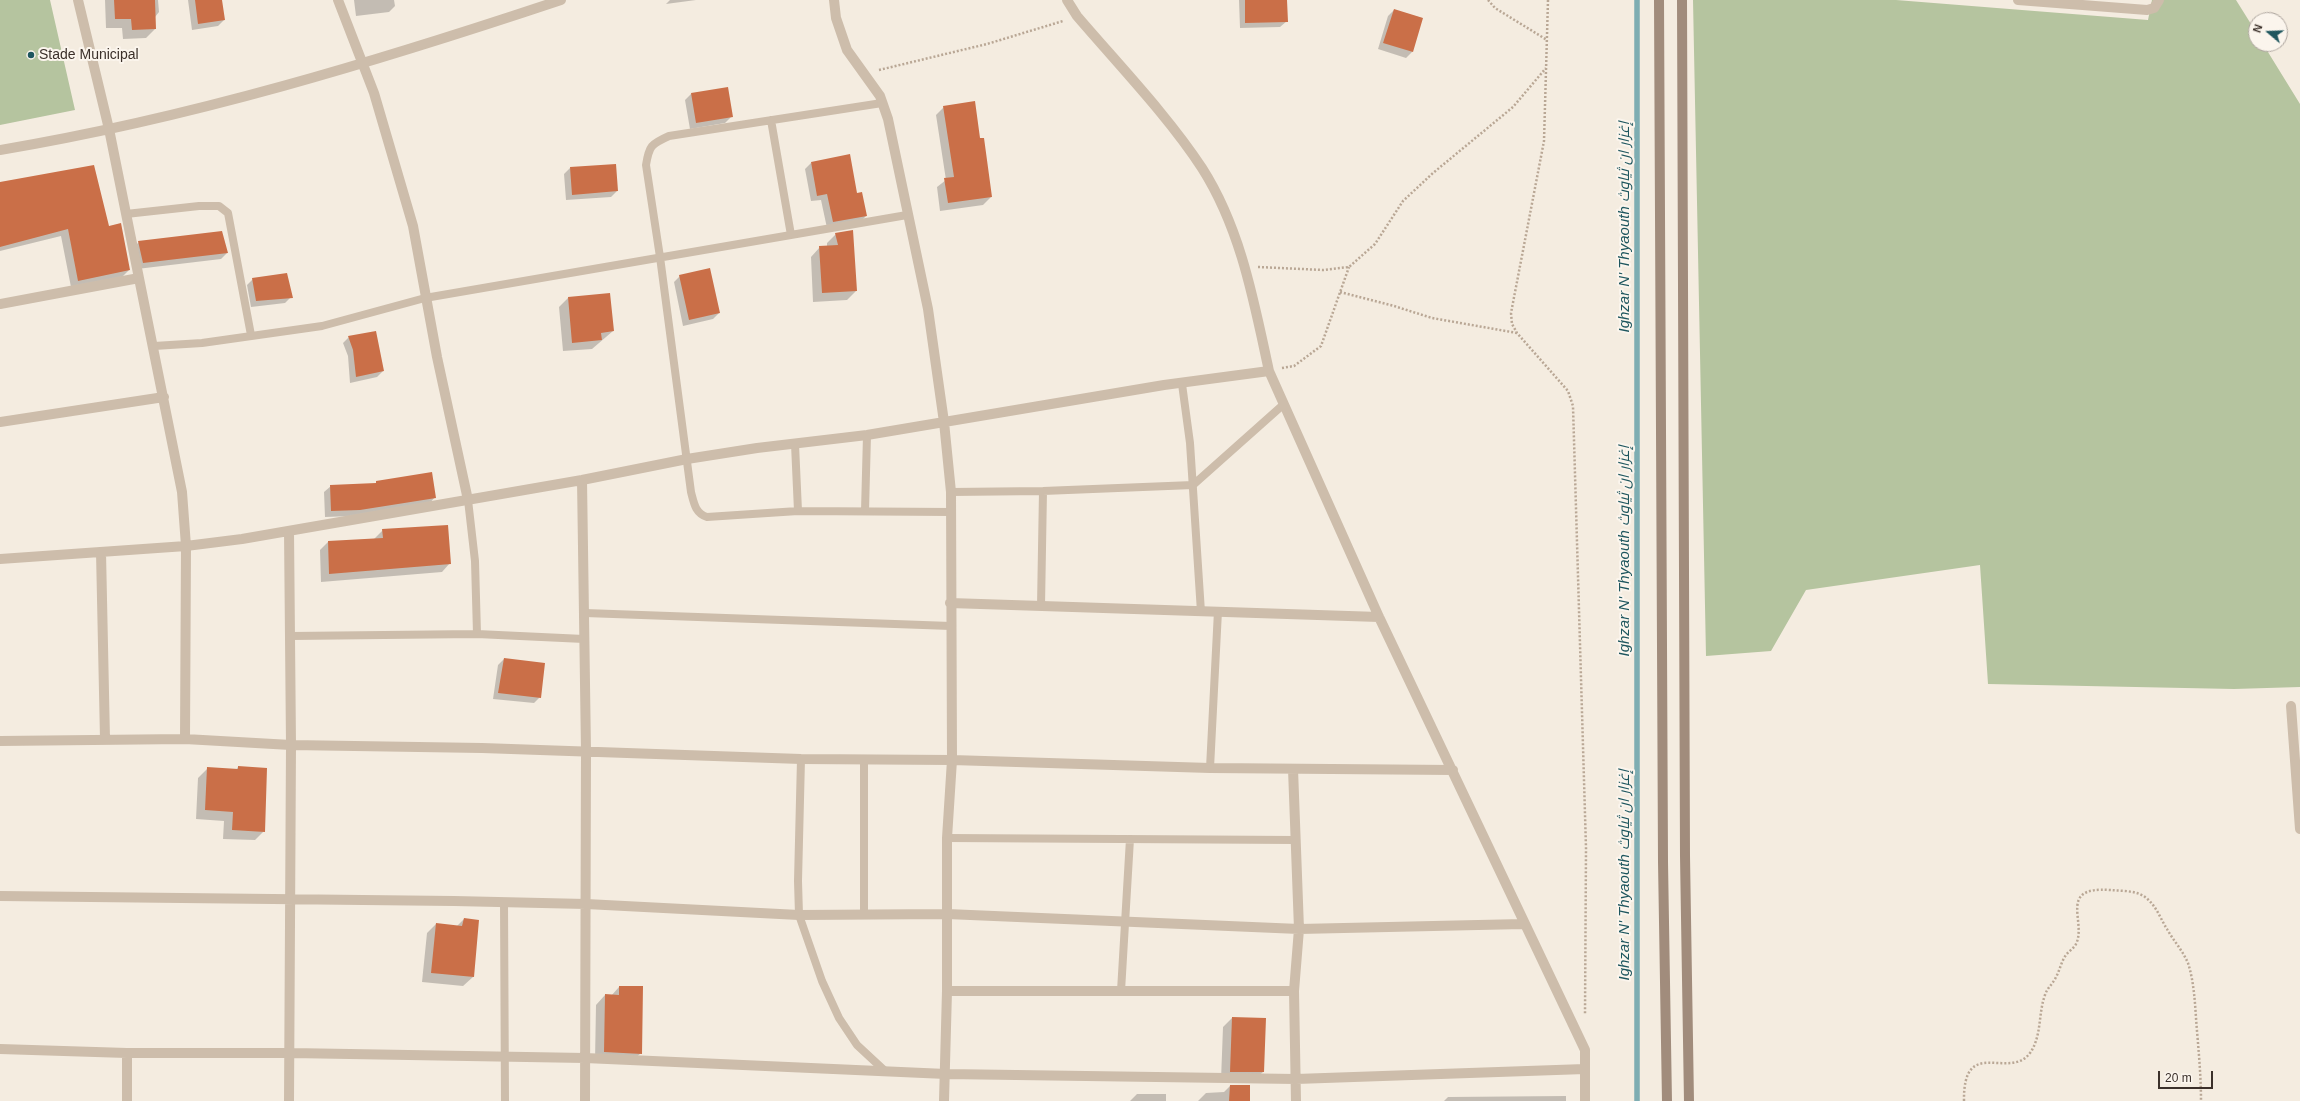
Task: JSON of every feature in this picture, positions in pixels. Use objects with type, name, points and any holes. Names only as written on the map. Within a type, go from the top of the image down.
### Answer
[{"type":"street","points":[[78,0],[109,129],[154,346],[182,492],[186,546],[185,739]]},
{"type":"street","points":[[338,0],[376,101],[413,226],[425,298],[468,500]]},
{"type":"street","points":[[0,150],[109,129],[362,64],[562,0]]},
{"type":"street","points":[[834,0],[836,18],[847,50],[880,96],[888,119],[928,309],[944,422],[951,492],[950,626],[952,760],[947,838],[947,991],[946,1074],[944,1101]]},
{"type":"street","points":[[1067,0],[1077,16],[1178,135],[1202,169],[1221,205],[1246,266],[1269,371],[1379,617],[1453,770],[1523,924],[1585,1050],[1585,1101]]},
{"type":"street","points":[[1659,0],[1663,862],[1667,1101]]},
{"type":"street","points":[[1682,0],[1685,856],[1689,1101]]},
{"type":"street","points":[[2018,0],[2148,10],[2154,8],[2159,0]]},
{"type":"street","points":[[0,304],[139,278]]},
{"type":"street","points":[[0,558],[186,546],[289,531],[757,448],[867,435],[1269,371]]},
{"type":"street","points":[[0,422],[164,398]]},
{"type":"street","points":[[582,480],[586,752],[585,1101]]},
{"type":"street","points":[[289,531],[291,636],[289,1101]]},
{"type":"street","points":[[101,552],[105,739]]},
{"type":"street","points":[[950,603],[1379,617]]},
{"type":"street","points":[[2291,706],[2300,829]]},
{"type":"street","points":[[0,741],[185,739],[291,745],[801,759],[952,760],[1210,768],[1453,770]]},
{"type":"street","points":[[1293,769],[1299,929],[1294,991],[1296,1101]]},
{"type":"street","points":[[0,896],[291,898],[586,904],[799,915],[947,914],[1299,929],[1523,924]]},
{"type":"street","points":[[947,991],[1294,991]]},
{"type":"street","points":[[0,1043],[0,1049],[127,1053],[290,1053],[585,1058],[946,1074],[1296,1079],[1585,1069]]},
{"type":"street","points":[[127,1053],[127,1101]]},
{"type":"lane","points":[[882,103],[669,136],[653,143],[648,152],[646,165],[688,460],[691,492],[695,508],[701,515],[707,517],[798,511],[951,512]]},
{"type":"lane","points":[[771,120],[791,235]]},
{"type":"lane","points":[[126,214],[198,206],[219,206],[228,213],[251,335]]},
{"type":"lane","points":[[154,346],[202,343],[322,326],[425,298],[907,215]]},
{"type":"lane","points":[[1182,384],[1193,485],[1201,612]]},
{"type":"lane","points":[[951,492],[1043,491],[1193,485],[1284,404]]},
{"type":"lane","points":[[865,511],[867,435]]},
{"type":"lane","points":[[795,444],[798,511]]},
{"type":"lane","points":[[1041,606],[1043,491]]},
{"type":"lane","points":[[468,500],[475,561],[477,634]]},
{"type":"lane","points":[[1210,768],[1218,611]]},
{"type":"lane","points":[[585,613],[950,626]]},
{"type":"lane","points":[[291,636],[477,634],[584,638]]},
{"type":"lane","points":[[801,759],[798,881],[799,915],[822,981],[840,1018],[857,1045],[885,1071]]},
{"type":"lane","points":[[864,760],[864,915]]},
{"type":"lane","points":[[947,838],[1295,840]]},
{"type":"lane","points":[[1121,991],[1130,839]]},
{"type":"lane","points":[[504,902],[506,1057],[505,1101]]},
{"type":"path","points":[[1488,0],[1495,8],[1547,40]]},
{"type":"path","points":[[1548,0],[1544,141],[1511,313],[1512,324],[1517,333],[1568,391],[1573,406],[1586,848],[1585,1019]]},
{"type":"path","points":[[864,73],[986,44],[1077,16]]},
{"type":"path","points":[[1269,371],[1294,366],[1321,346],[1349,267],[1375,244],[1403,201],[1433,173],[1513,107],[1546,68]]},
{"type":"path","points":[[1246,266],[1323,270],[1349,267]]},
{"type":"path","points":[[1340,292],[1432,318],[1517,333]]},
{"type":"path","points":[[1964,1101],[1967,1074],[1976,1067],[1992,1062],[2012,1063],[2024,1060],[2031,1052],[2039,1031],[2044,997],[2057,976],[2066,955],[2076,944],[2077,905],[2079,898],[2085,893],[2103,889],[2131,892],[2144,896],[2156,908],[2187,961],[2193,983],[2201,1101]]},
{"type":"green space","name":"Stade Municipal","points":[[0,0],[50,0],[75,110],[0,125]]},
{"type":"green space","points":[[1693,0],[1896,0],[2148,20],[2152,0],[2236,0],[2248,19],[2248,52],[2268,52],[2300,104],[2300,687],[2234,689],[1988,684],[1980,565],[1806,590],[1771,651],[1706,656]]},
{"type":"building","points":[[114,0],[155,0],[156,29],[132,30],[131,19],[115,19]]},
{"type":"building","points":[[195,0],[222,0],[225,20],[198,24]]},
{"type":"building","points":[[1245,0],[1287,0],[1288,22],[1245,23]]},
{"type":"building","points":[[1394,9],[1423,18],[1413,52],[1383,43]]},
{"type":"building","points":[[728,87],[733,117],[696,123],[691,93]]},
{"type":"building","points":[[975,101],[980,138],[984,138],[992,197],[948,203],[944,178],[954,177],[943,106]]},
{"type":"building","points":[[850,154],[857,193],[862,192],[867,216],[833,222],[827,194],[817,196],[811,162]]},
{"type":"building","points":[[616,164],[618,191],[572,195],[570,167]]},
{"type":"building","points":[[94,165],[109,226],[121,223],[130,270],[78,281],[68,229],[0,247],[0,182]]},
{"type":"building","points":[[853,230],[857,291],[822,293],[819,246],[838,245],[835,233]]},
{"type":"building","points":[[222,231],[228,253],[143,263],[138,241]]},
{"type":"building","points":[[710,268],[720,313],[689,320],[679,275]]},
{"type":"building","points":[[287,273],[293,298],[256,301],[252,278]]},
{"type":"building","points":[[610,293],[614,331],[601,333],[602,340],[572,343],[568,297]]},
{"type":"building","points":[[376,331],[384,371],[356,377],[353,350],[348,336]]},
{"type":"building","points":[[432,472],[436,498],[360,510],[331,511],[330,485],[376,483],[376,481]]},
{"type":"building","points":[[448,525],[451,564],[329,574],[328,541],[383,538],[382,529]]},
{"type":"building","points":[[504,658],[545,663],[541,698],[498,693]]},
{"type":"building","points":[[238,766],[267,768],[265,832],[232,830],[233,812],[205,810],[207,767],[238,769]]},
{"type":"building","points":[[464,918],[479,920],[474,977],[431,973],[436,923],[462,926]]},
{"type":"building","points":[[619,986],[643,986],[642,1054],[604,1052],[605,994],[619,995]]},
{"type":"building","points":[[1232,1017],[1266,1018],[1264,1072],[1230,1072]]},
{"type":"building","points":[[1230,1085],[1250,1085],[1250,1101],[1229,1101]]},
{"type":"waterway","name":"Ighzar N' Thyaouth إغزار ان ثياوث","points":[[1637,0],[1637,1101]]},
{"type":"place","name":"Stade Municipal","points":[[31,55]]}]
